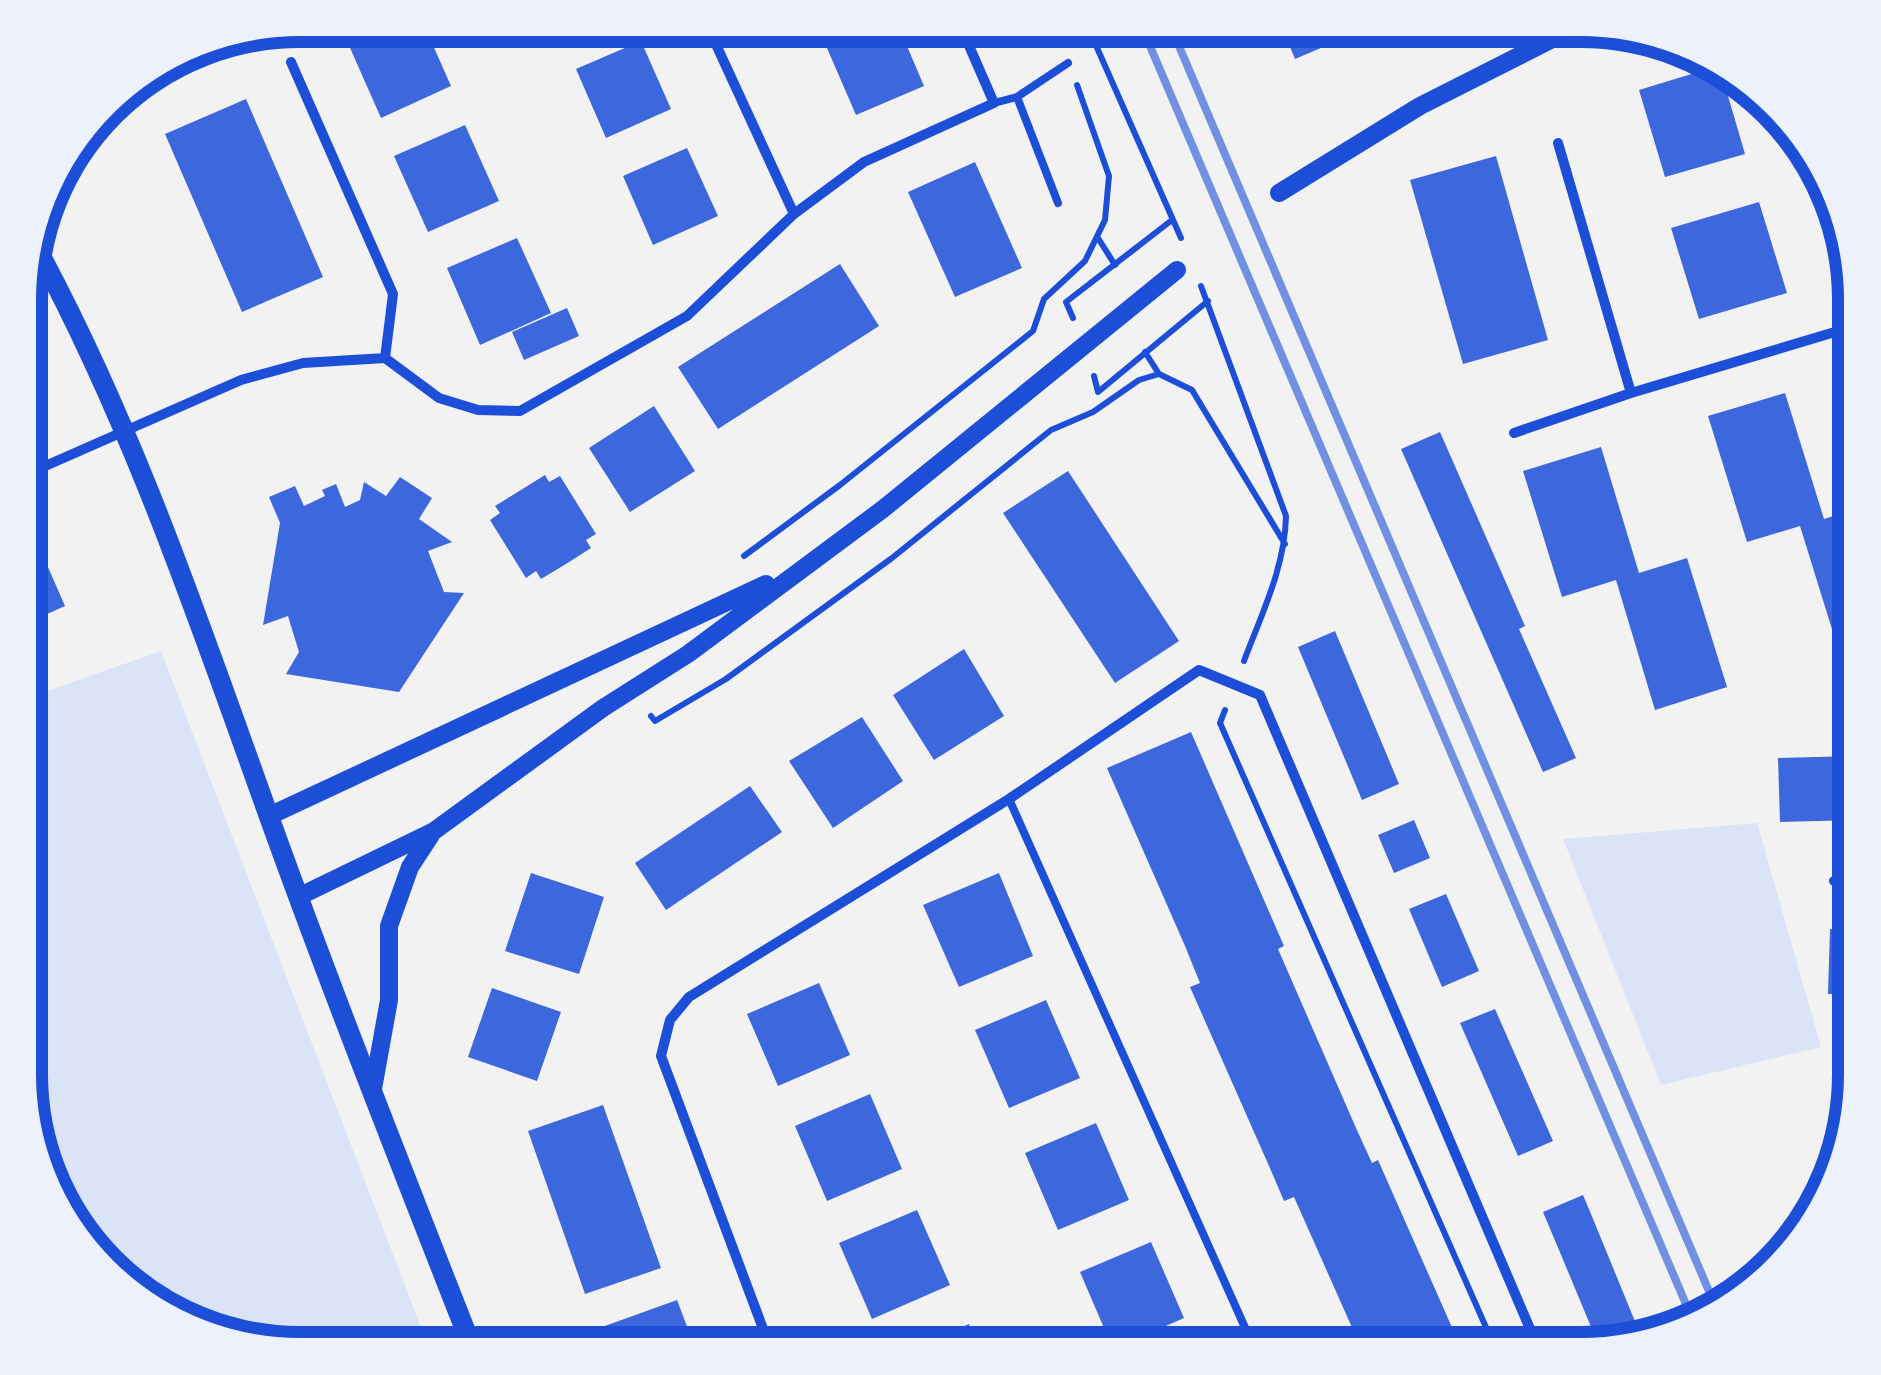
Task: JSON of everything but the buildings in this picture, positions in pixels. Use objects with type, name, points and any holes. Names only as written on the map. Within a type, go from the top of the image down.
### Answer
[{"type":"main road","points":[[45,266],[124,433],[200,622],[269,816],[466,1332]]},
{"type":"street","points":[[715,42],[794,214]]},
{"type":"street","points":[[42,468],[241,380],[303,363],[385,358],[439,398],[478,410],[520,411],[687,316],[794,214],[864,162],[994,103],[968,43]]},
{"type":"street","points":[[1279,192],[1420,106],[1545,43]]},
{"type":"street","points":[[291,62],[393,294],[385,358]]},
{"type":"street","points":[[1558,143],[1631,393]]},
{"type":"street","points":[[300,896],[434,831],[603,708],[688,654],[883,509],[1176,270]]},
{"type":"street","points":[[1514,433],[1631,393],[1838,331]]},
{"type":"street","points":[[269,816],[798,569]]},
{"type":"street","points":[[764,1332],[662,1056],[670,1020],[689,998],[1009,799],[1200,670],[1260,695],[1530,1332]]},
{"type":"street","points":[[373,1089],[389,1000],[389,926],[410,867],[434,831]]},
{"type":"street","points":[[1834,880],[1838,879]]},
{"type":"lane","points":[[994,103],[1016,97],[1068,63]]},
{"type":"lane","points":[[1016,97],[1058,203]]},
{"type":"lane","points":[[1009,799],[1247,1332]]},
{"type":"path","points":[[1066,302],[1173,219],[1095,43]]},
{"type":"path","points":[[740,558],[840,485],[1033,331],[1044,300],[1086,260],[1105,220],[1109,176],[1068,63]]},
{"type":"path","points":[[1098,237],[1115,265]]},
{"type":"path","points":[[1103,387],[1208,301],[1286,516],[1286,544],[1220,722],[1488,1332]]},
{"type":"path","points":[[1145,352],[1159,374],[1192,390],[1286,544]]},
{"type":"path","points":[[631,690],[655,721],[726,679],[892,558],[1051,430],[1093,412],[1139,380],[1159,374]]},
{"type":"shaded area","points":[[161,651],[421,1327],[403,1332],[284,1332],[218,1319],[186,1306],[143,1279],[107,1245],[86,1218],[56,1157],[43,1091],[42,693]]},
{"type":"shaded area","points":[[1757,823],[1821,1047],[1661,1085],[1563,839]]},
{"type":"railway","points":[[1149,43],[1688,1309]]},
{"type":"railway","points":[[1178,43],[1711,1296]]}]
